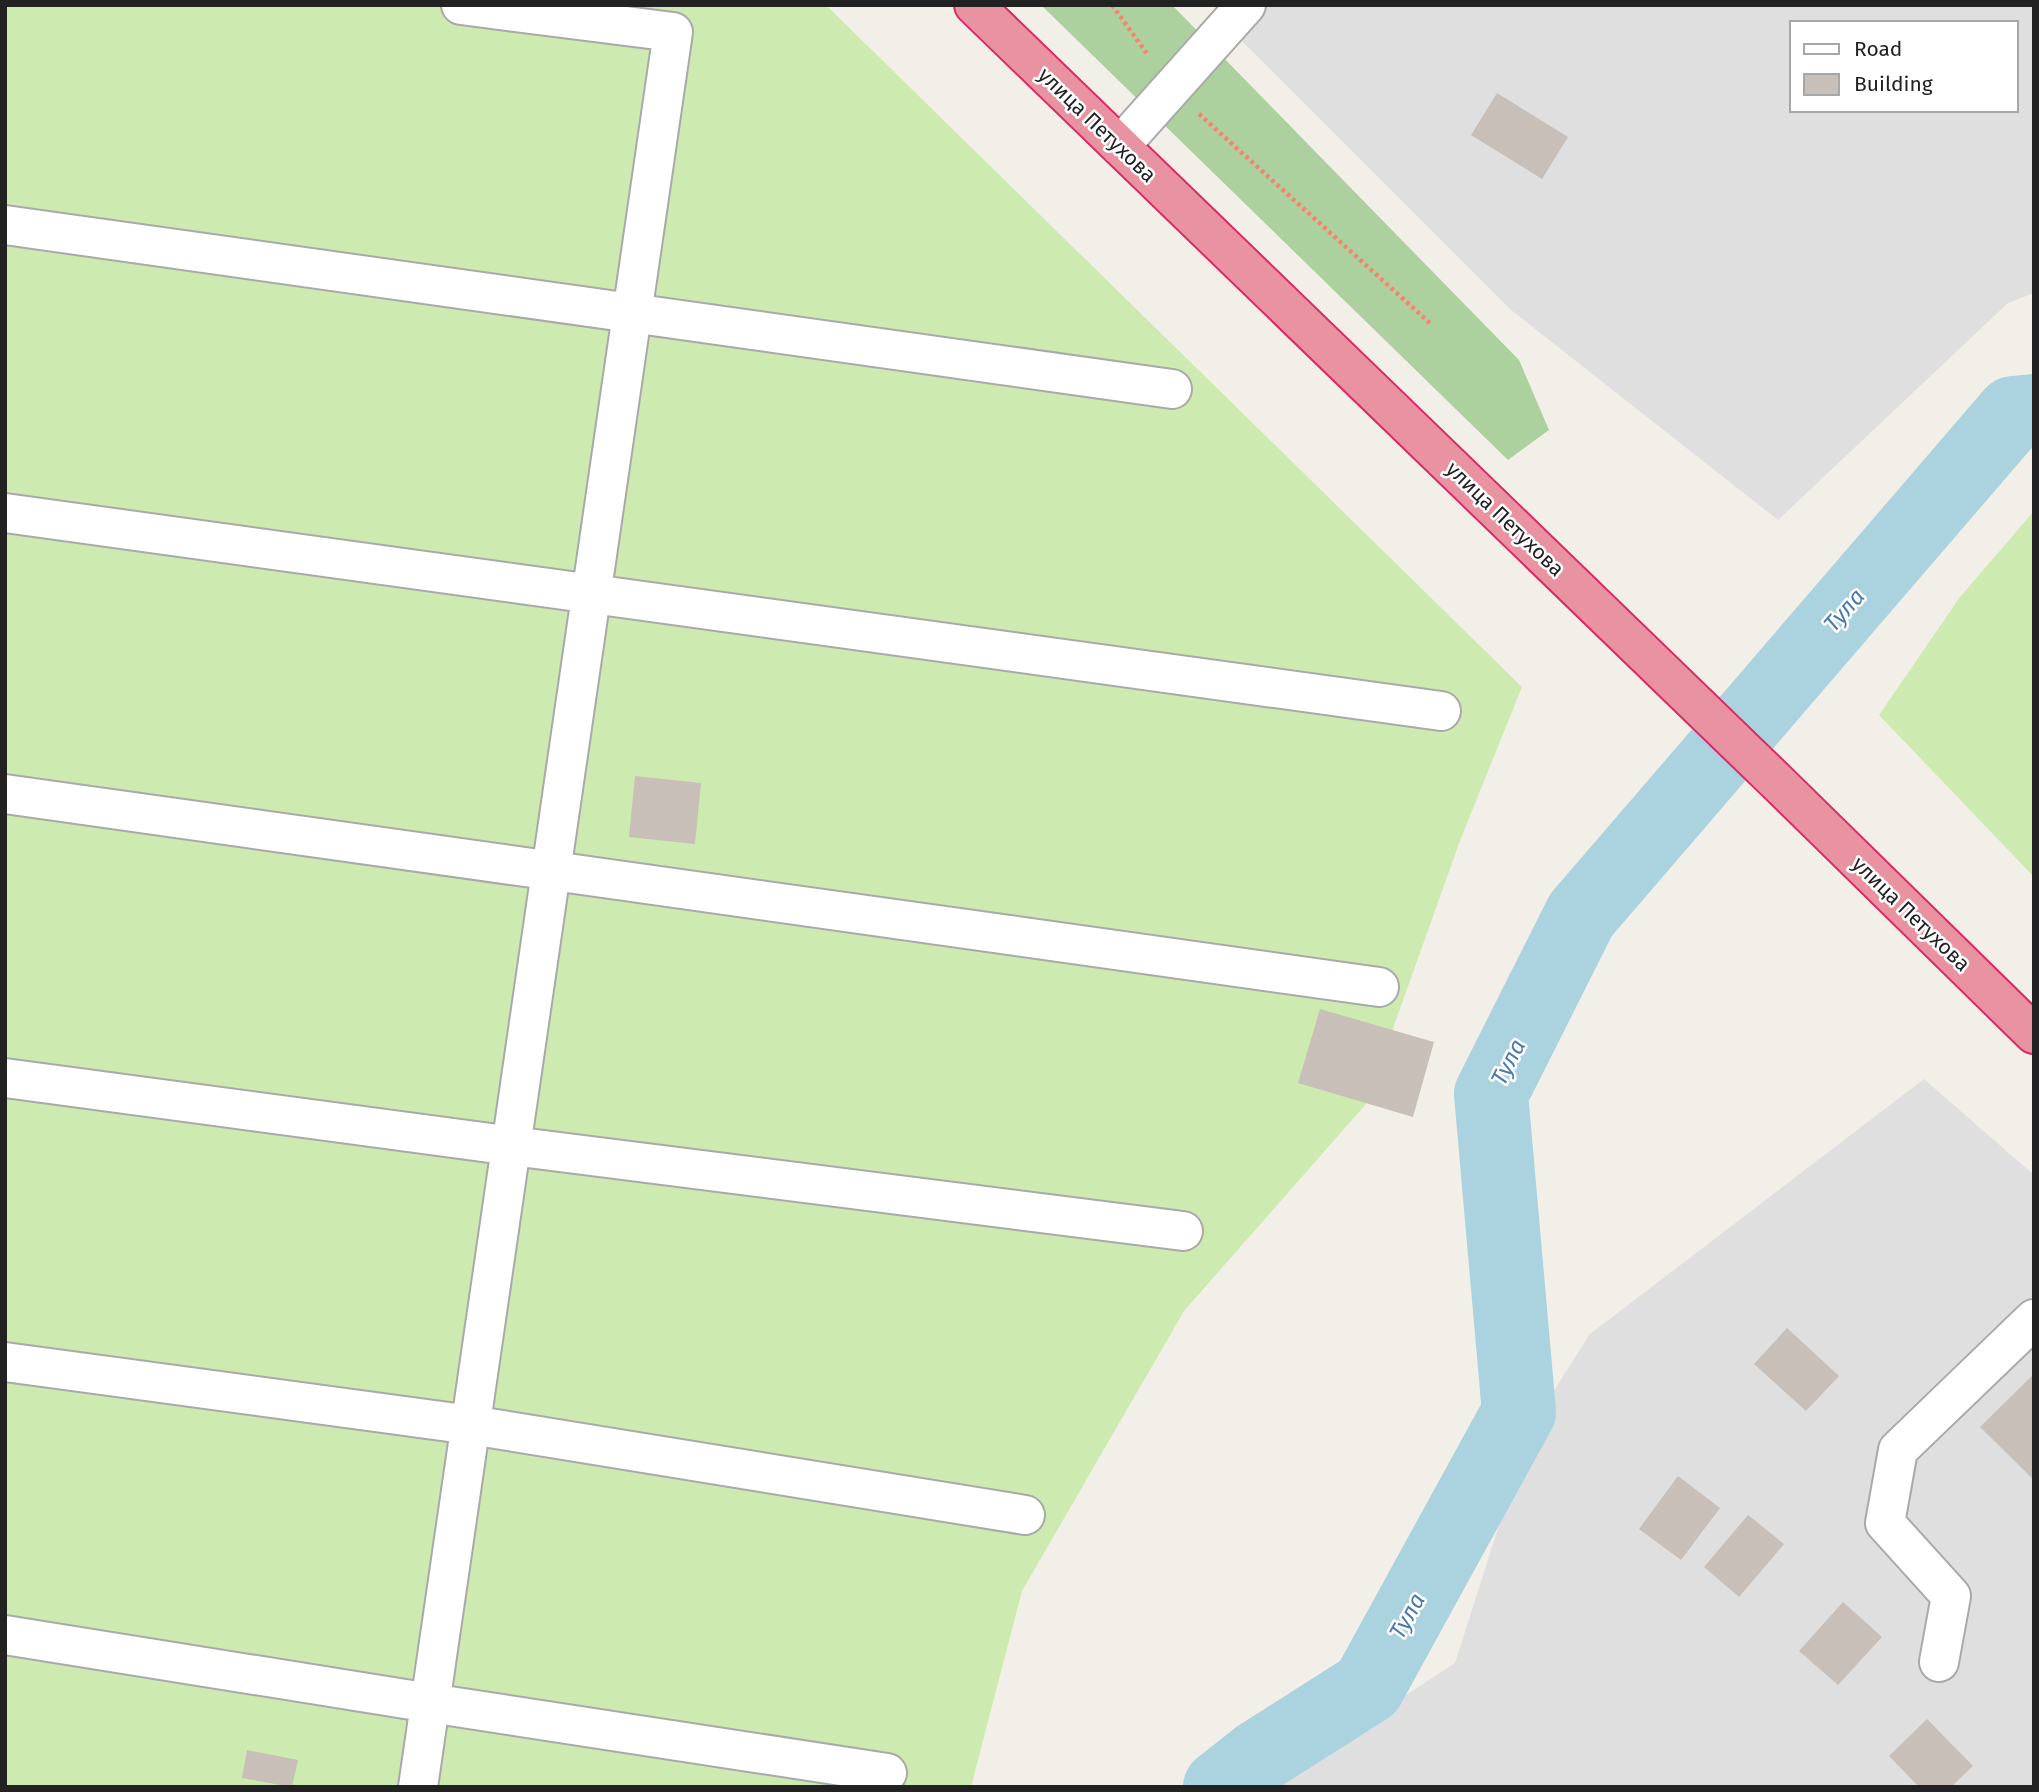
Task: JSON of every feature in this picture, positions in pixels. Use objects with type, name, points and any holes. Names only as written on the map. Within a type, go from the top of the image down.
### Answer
[{"type":"highway","name":"улица Петухова","points":[[974,5],[2034,1034]]},
{"type":"street","points":[[418,1787],[673,32],[461,5]]},
{"type":"street","points":[[1120,146],[1246,5]]},
{"type":"street","points":[[5,225],[1172,389]]},
{"type":"street","points":[[5,513],[1441,711]]},
{"type":"street","points":[[5,794],[1379,987]]},
{"type":"street","points":[[5,1078],[512,1146],[1183,1231]]},
{"type":"street","points":[[1939,1662],[1951,1596],[1885,1523],[1898,1450],[2034,1319]]},
{"type":"street","points":[[5,1362],[471,1425],[1025,1515]]},
{"type":"street","points":[[5,1635],[887,1773]]},
{"type":"path","points":[[1112,5],[1171,88],[1432,325]]},
{"type":"shaded area","points":[[1268,5],[2034,5],[2034,293],[2008,303],[1778,520],[1511,310],[1238,37]]},
{"type":"shaded area","points":[[1924,1079],[2034,1175],[2034,1787],[1266,1787],[1455,1663],[1530,1428],[1590,1334]]},
{"type":"green space","points":[[5,5],[826,5],[1522,687],[1461,838],[1366,1104],[1184,1311],[1022,1591],[971,1787],[5,1787]]},
{"type":"green space","points":[[1041,5],[1172,5],[1519,360],[1549,430],[1508,460]]},
{"type":"green space","points":[[2034,511],[2034,877],[1879,715],[1960,597]]},
{"type":"building","points":[[1497,93],[1568,137],[1542,179],[1471,135]]},
{"type":"building","points":[[635,776],[701,783],[695,844],[629,837]]},
{"type":"building","points":[[1320,1009],[1434,1042],[1413,1117],[1298,1083]]},
{"type":"building","points":[[1787,1328],[1839,1376],[1806,1411],[1754,1364]]},
{"type":"building","points":[[2034,1374],[2034,1480],[1980,1427]]},
{"type":"building","points":[[1678,1476],[1720,1508],[1681,1560],[1639,1529]]},
{"type":"building","points":[[1748,1515],[1784,1544],[1739,1597],[1704,1567]]},
{"type":"building","points":[[1843,1602],[1882,1637],[1838,1685],[1799,1651]]},
{"type":"building","points":[[1927,1719],[1973,1766],[1951,1787],[1919,1787],[1889,1756]]},
{"type":"building","points":[[247,1750],[298,1760],[292,1787],[242,1778]]},
{"type":"waterway","name":"Тула","points":[[1220,1787],[1258,1757],[1368,1687],[1519,1412],[1491,1094],[1581,915],[2013,413],[2034,411]]}]
